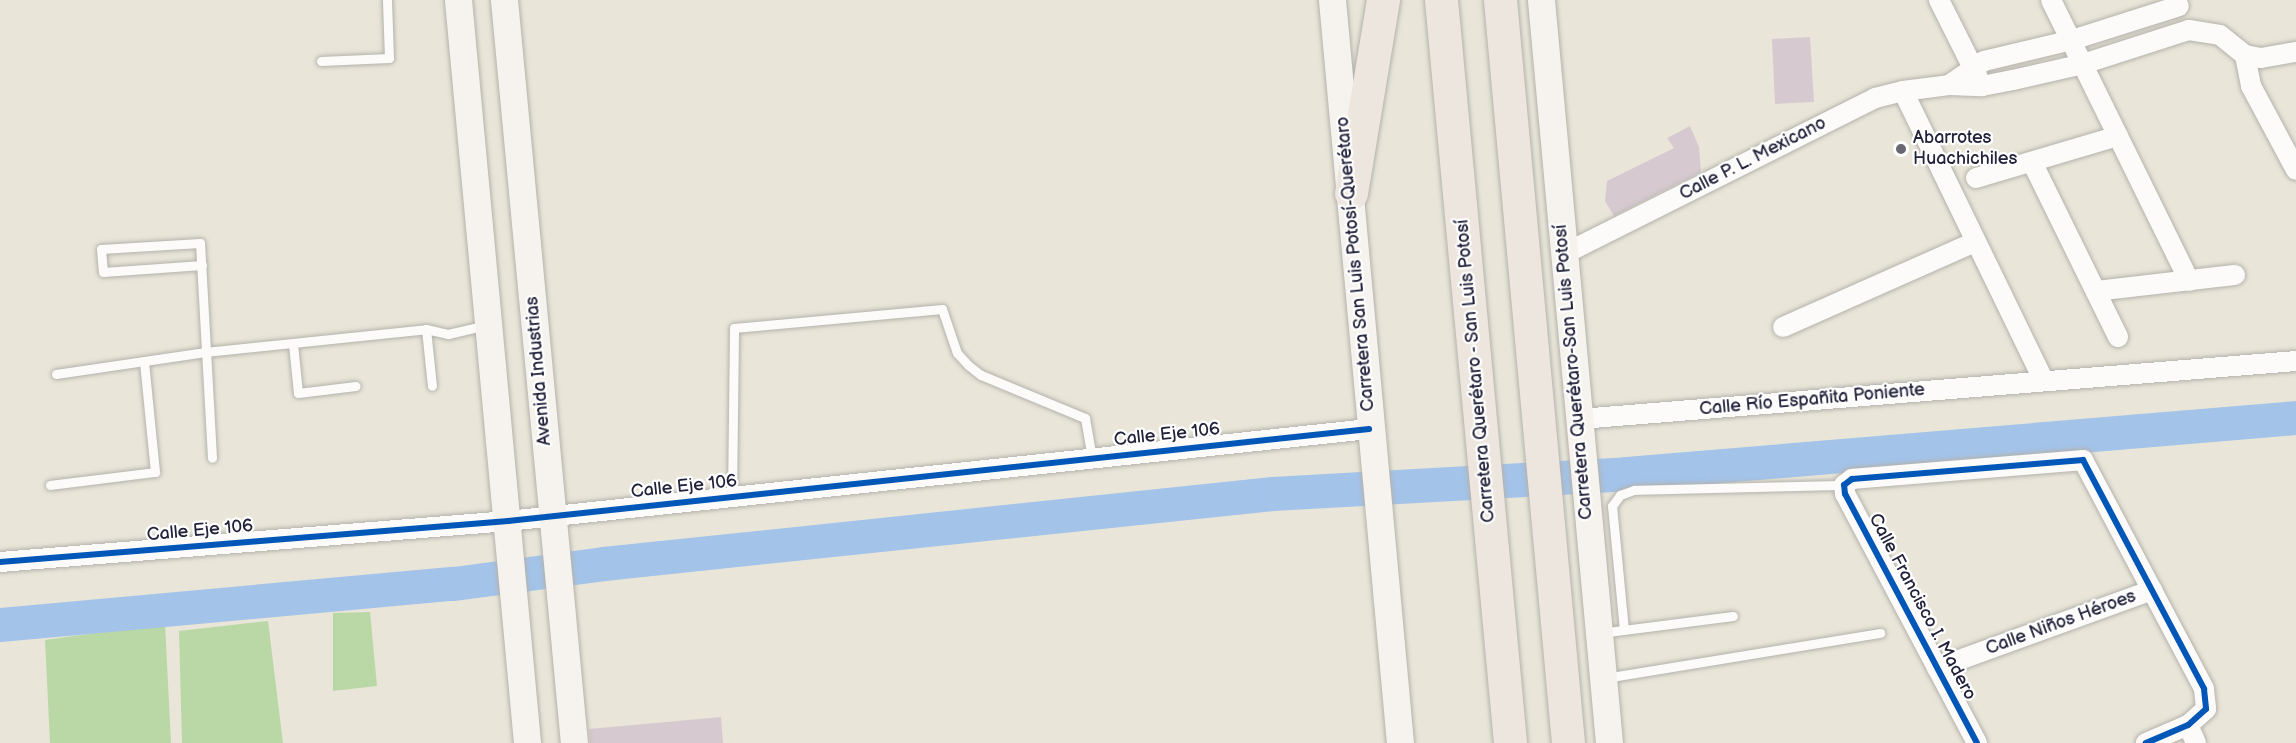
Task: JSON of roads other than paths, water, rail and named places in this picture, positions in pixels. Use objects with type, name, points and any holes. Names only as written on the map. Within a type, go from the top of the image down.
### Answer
[{"type":"highway","points":[[1351,193],[1383,0]]},
{"type":"highway","name":"Carretera Querétaro - San Luis Potosí","points":[[1441,0],[1510,743]]},
{"type":"highway","points":[[1500,0],[1568,743]]},
{"type":"main road","points":[[458,0],[527,743]]},
{"type":"main road","name":"Avenida Industrias","points":[[504,0],[554,529],[558,594],[574,743]]},
{"type":"main road","name":"Carretera San Luis Potosí-Querétaro","points":[[1332,0],[1351,193],[1372,463],[1400,743]]},
{"type":"main road","name":"Carretera Querétaro-San Luis Potosí","points":[[1541,0],[1581,429],[1585,506],[1611,632],[1602,679],[1609,743]]},
{"type":"street","points":[[1939,0],[1982,86]]},
{"type":"street","points":[[2051,0],[2189,281]]},
{"type":"street","points":[[1949,85],[1972,66],[2072,40],[2180,3],[2189,30],[2220,35],[2246,55],[2261,58],[2296,52]]},
{"type":"street","name":"Calle P. L. Mexicano","points":[[1564,254],[1875,98],[1903,91],[1949,85],[1982,86],[2083,64],[2189,30]]},
{"type":"street","points":[[2246,55],[2251,86],[2296,170]]},
{"type":"street","points":[[1903,91],[2044,381]]},
{"type":"street","points":[[1976,178],[2118,136]]},
{"type":"street","points":[[2032,162],[2118,336]]},
{"type":"street","points":[[1783,327],[1975,242]]},
{"type":"street","points":[[2096,291],[2235,275]]},
{"type":"street","name":"Calle Río Españita Poniente","points":[[1581,429],[2044,381],[2296,361]]},
{"type":"street","name":"Calle Eje 106","points":[[0,562],[508,534],[554,529],[732,497],[1369,429]]},
{"type":"street","points":[[1844,484],[1852,479],[2083,460],[2204,689],[2206,709],[2192,734],[2146,743]]},
{"type":"street","name":"Calle Francisco I. Madero","points":[[1844,484],[1977,743]]},
{"type":"street","name":"Calle Niños Héroes","points":[[1937,668],[2152,590]]},
{"type":"lane","points":[[321,61],[389,58],[387,0]]},
{"type":"lane","points":[[202,265],[103,272],[101,249],[200,243],[202,265],[205,352],[212,458]]},
{"type":"lane","points":[[732,497],[734,328],[942,309],[957,353],[981,375],[1085,417],[1092,458]]},
{"type":"lane","points":[[56,374],[205,352],[426,328],[448,334],[488,325]]},
{"type":"lane","points":[[426,328],[432,386]]},
{"type":"lane","points":[[293,344],[298,393],[356,386]]},
{"type":"lane","points":[[50,484],[155,472],[144,362]]},
{"type":"lane","points":[[1733,616],[1611,632],[1612,506],[1620,495],[1634,490],[1844,484]]},
{"type":"lane","points":[[1602,679],[1880,633]]},
{"type":"waterway","points":[[0,625],[454,584],[604,564],[1273,494],[1627,474],[2296,418]]},
{"type":"place","name":"Abarrotes Huachichiles","points":[[1901,149]]}]
